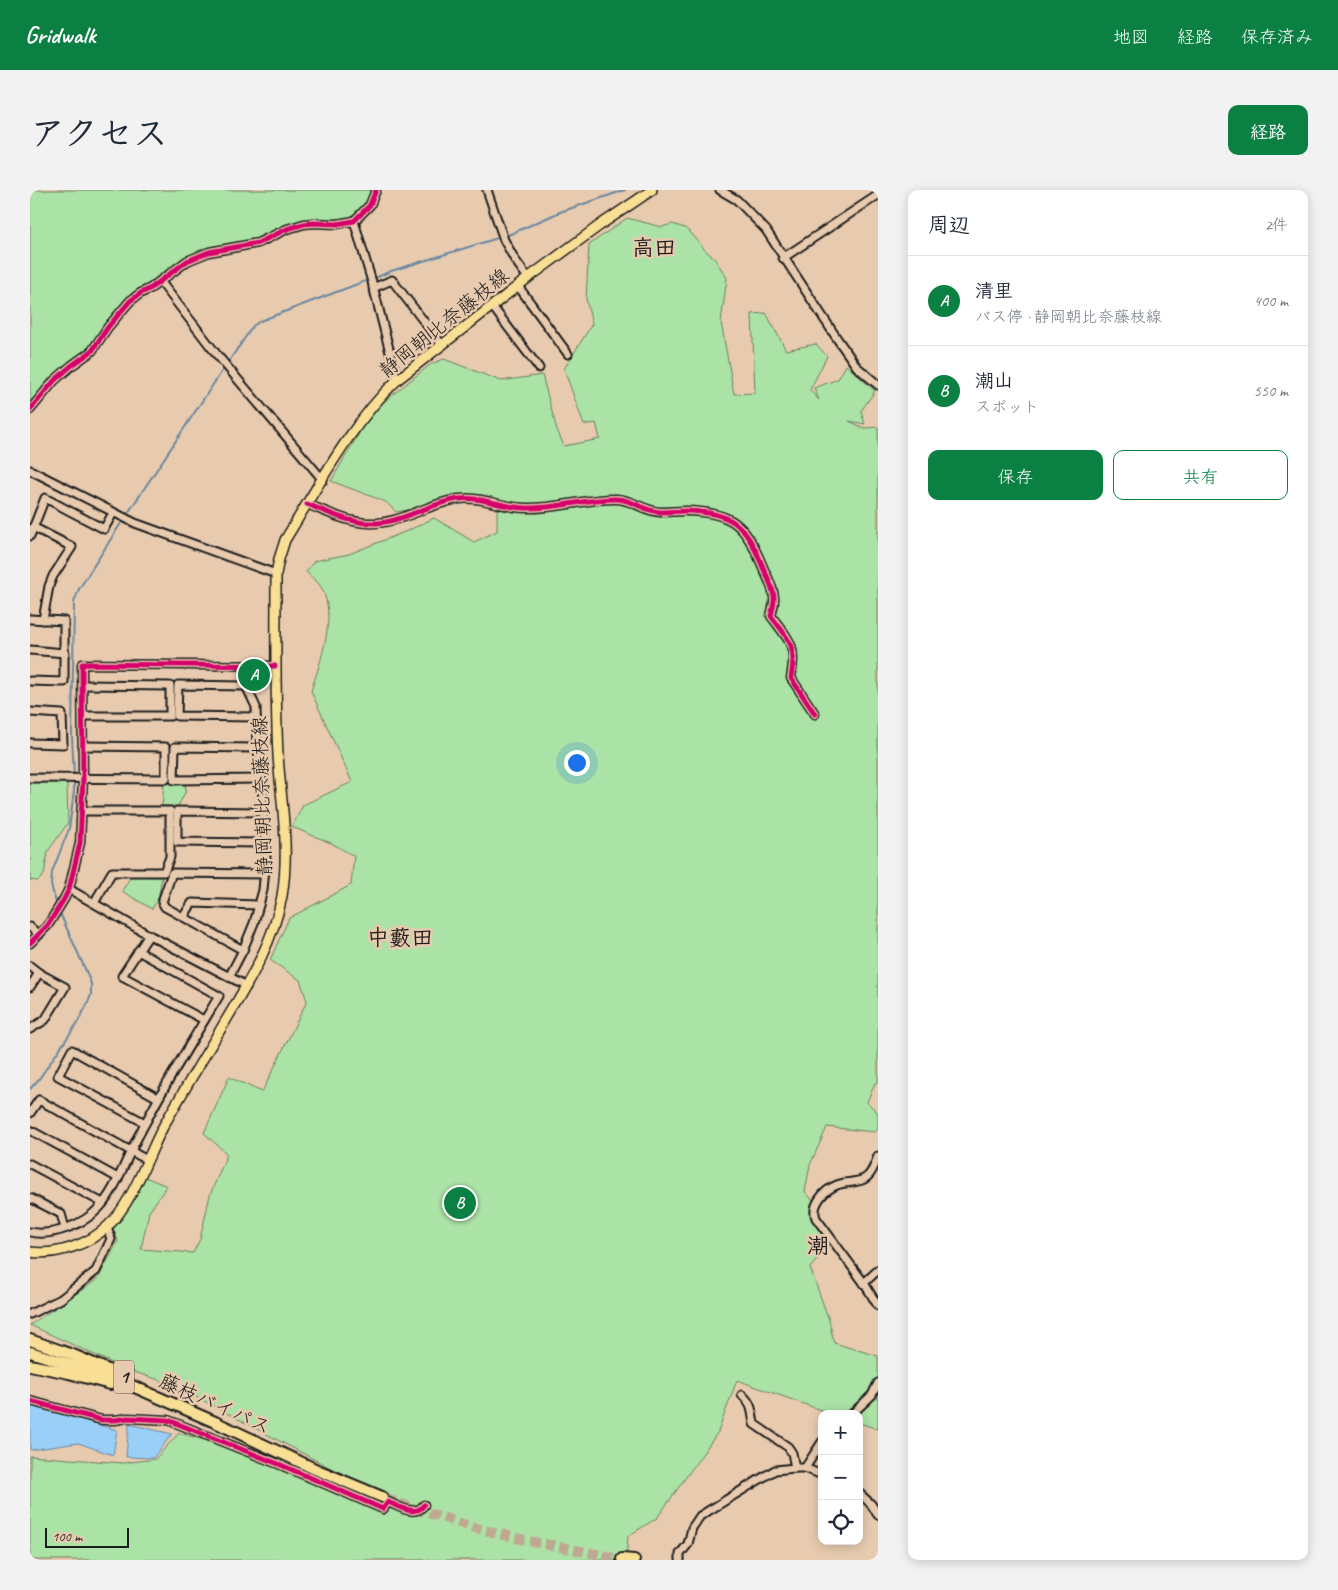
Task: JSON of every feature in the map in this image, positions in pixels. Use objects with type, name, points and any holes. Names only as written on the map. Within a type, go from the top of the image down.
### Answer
[{"type":"highway","name":"1","points":[[30,1340],[73,1355],[159,1392],[215,1422]]},
{"type":"highway","name":"藤枝バイパス","points":[[30,1352],[114,1378],[215,1422],[315,1469],[382,1497]]},
{"type":"highway","name":"1","points":[[30,1365],[94,1379],[164,1400]]},
{"type":"highway","points":[[622,1559],[634,1560]]},
{"type":"main road","name":"静岡朝比奈藤枝線","points":[[30,1252],[47,1252],[72,1247],[89,1239],[107,1227],[123,1208],[186,1087],[246,986],[267,946],[281,897],[285,874],[285,839],[278,756],[276,574],[278,559],[285,540],[360,421],[397,380],[528,278],[652,190]]},
{"type":"street","points":[[30,410],[45,389],[70,366],[92,351],[108,327],[130,302],[187,261],[209,252],[258,243],[287,229],[304,224],[314,222],[337,224],[354,221],[370,205],[376,190]]},
{"type":"street","points":[[487,190],[504,240],[528,278]]},
{"type":"street","points":[[720,190],[737,200],[766,230],[857,367],[878,385]]},
{"type":"street","points":[[783,258],[878,194]]},
{"type":"street","points":[[354,221],[397,380]]},
{"type":"street","points":[[372,285],[392,280],[442,344]]},
{"type":"street","points":[[160,281],[218,356],[322,480]]},
{"type":"street","points":[[518,286],[568,354]]},
{"type":"street","points":[[492,306],[539,368]]},
{"type":"street","points":[[30,470],[117,515],[276,574]]},
{"type":"street","points":[[30,536],[45,498],[104,529],[117,515]]},
{"type":"street","points":[[307,504],[349,520],[369,523],[385,523],[438,504],[457,499],[472,498],[526,508],[558,507],[615,499],[628,501],[648,510],[697,511],[726,517],[742,528],[754,545],[774,598],[771,616],[789,639],[793,651],[794,660],[791,678],[815,714]]},
{"type":"street","points":[[33,527],[72,548],[53,576],[43,620]]},
{"type":"street","points":[[30,618],[64,621],[65,652],[64,682],[30,681]]},
{"type":"street","points":[[30,650],[65,652]]},
{"type":"street","points":[[30,943],[39,935],[69,889],[80,843],[83,779],[82,664],[276,666]]},
{"type":"street","points":[[228,977],[243,950],[254,923],[264,874],[265,843],[261,780],[262,767],[257,748],[256,707],[246,686],[247,666]]},
{"type":"street","points":[[83,685],[170,686],[170,716],[83,716]]},
{"type":"street","points":[[246,686],[178,685],[177,716],[256,717]]},
{"type":"street","points":[[30,712],[62,714],[63,744],[30,743]]},
{"type":"street","points":[[30,778],[166,779],[166,747],[83,746]]},
{"type":"street","points":[[257,748],[175,747],[174,780],[261,780]]},
{"type":"street","points":[[82,811],[170,811],[170,857],[164,872],[112,872],[94,904]]},
{"type":"street","points":[[264,812],[177,811],[177,842],[265,843]]},
{"type":"street","points":[[243,950],[165,907],[162,902],[172,873],[264,874]]},
{"type":"street","points":[[69,889],[149,935],[246,986]]},
{"type":"street","points":[[184,916],[192,903],[259,905]]},
{"type":"street","points":[[30,927],[39,935]]},
{"type":"street","points":[[149,935],[122,976],[204,1020]]},
{"type":"street","points":[[30,1232],[49,1232],[65,1228],[93,1214],[103,1203],[112,1191],[158,1098],[219,996],[138,951]]},
{"type":"street","points":[[30,966],[65,987],[45,1020],[30,1029]]},
{"type":"street","points":[[30,986],[39,973]]},
{"type":"street","points":[[145,1123],[58,1076],[72,1050],[158,1098]]},
{"type":"street","points":[[30,1113],[39,1100],[147,1160]]},
{"type":"street","points":[[30,1130],[118,1178]]},
{"type":"street","points":[[878,1156],[874,1168],[868,1176],[863,1180],[838,1184],[830,1189],[816,1202],[814,1212],[816,1218],[864,1282],[878,1306]]},
{"type":"street","points":[[30,1164],[103,1203]]},
{"type":"street","points":[[30,1198],[61,1214],[65,1228]]},
{"type":"street","points":[[30,1314],[61,1299],[96,1271],[111,1239],[107,1227]]},
{"type":"street","points":[[864,1282],[878,1270]]},
{"type":"street","points":[[856,1410],[872,1395],[878,1383]]},
{"type":"street","points":[[742,1395],[752,1407],[754,1424],[788,1447],[792,1453],[795,1468]]},
{"type":"street","points":[[30,1401],[102,1420],[128,1418],[168,1420],[281,1465],[383,1509],[388,1502],[412,1510],[417,1510],[424,1506]]},
{"type":"street","points":[[804,1468],[818,1448]]},
{"type":"street","points":[[680,1560],[680,1554],[688,1544],[692,1528],[700,1516],[775,1470],[804,1468],[818,1473]]},
{"type":"street","points":[[863,1496],[875,1504],[878,1516]]},
{"type":"green space","points":[[30,190],[374,190],[361,210],[351,218],[297,224],[255,240],[195,254],[133,296],[89,351],[30,407]]},
{"type":"green space","points":[[627,218],[662,227],[672,224],[685,228],[693,235],[715,259],[727,278],[721,322],[734,394],[755,393],[752,314],[766,313],[786,350],[816,344],[827,356],[810,390],[819,400],[814,388],[838,379],[846,365],[875,391],[861,411],[865,424],[849,421],[864,428],[878,427],[878,1082],[875,1083],[867,1102],[878,1113],[878,1129],[875,1132],[827,1127],[810,1165],[805,1192],[814,1201],[814,1212],[831,1243],[810,1268],[829,1320],[834,1343],[878,1356],[878,1429],[863,1424],[863,1410],[821,1410],[737,1380],[718,1432],[657,1518],[628,1536],[626,1560],[30,1560],[30,1456],[123,1463],[155,1459],[179,1433],[357,1482],[174,1385],[125,1369],[30,1325],[98,1279],[118,1241],[113,1228],[145,1177],[167,1186],[149,1212],[141,1249],[193,1253],[200,1239],[210,1195],[227,1154],[204,1133],[229,1077],[262,1092],[307,1001],[300,980],[270,960],[289,918],[351,885],[354,856],[331,843],[292,827],[303,805],[352,782],[311,691],[326,640],[328,613],[321,586],[306,572],[314,561],[349,554],[434,518],[474,542],[497,531],[497,503],[474,498],[396,512],[386,502],[331,481],[372,411],[431,364],[444,359],[501,381],[542,375],[557,430],[564,446],[600,439],[596,423],[584,425],[564,369],[592,324],[586,299],[589,245]]},
{"type":"green space","points":[[30,780],[67,783],[68,823],[48,851],[44,875],[38,881],[30,880]]},
{"type":"green space","points":[[164,783],[185,783],[186,791],[178,806],[162,806]]},
{"type":"green space","points":[[131,876],[162,877],[158,899],[152,909],[122,891]]},
{"type":"water","points":[[33,1405],[117,1430],[113,1455],[78,1443],[30,1450],[30,1406]]},
{"type":"water","points":[[129,1424],[172,1434],[153,1458],[126,1457]]},
{"type":"waterway","points":[[506,236],[560,212],[625,190]]},
{"type":"waterway","points":[[373,279],[391,271],[501,237]]},
{"type":"waterway","points":[[227,364],[253,326],[260,321],[368,280]]},
{"type":"waterway","points":[[126,516],[224,368]]},
{"type":"waterway","points":[[74,776],[72,736],[74,602],[79,589],[123,520]]},
{"type":"waterway","points":[[57,906],[51,885],[52,872],[69,829],[74,781]]},
{"type":"waterway","points":[[30,1089],[76,1025],[91,995],[91,984],[59,911]]},
{"type":"tunnel","points":[[386,1499],[472,1527],[529,1541],[622,1559]]},
{"type":"cycle path","points":[[30,410],[54,381],[92,351],[108,327],[130,301],[187,261],[209,252],[258,243],[287,229],[304,224],[337,224],[354,221],[370,205],[376,190]]},
{"type":"cycle path","points":[[307,504],[345,519],[368,523],[391,521],[459,499],[476,499],[526,508],[617,499],[628,501],[653,511],[702,512],[726,518],[743,530],[756,551],[773,593],[774,602],[771,616],[787,638],[792,650],[793,667],[791,678],[815,714]]},
{"type":"cycle path","points":[[30,943],[48,925],[64,899],[69,889],[80,843],[83,779],[82,664],[275,666]]},
{"type":"cycle path","points":[[30,1401],[102,1420],[128,1418],[168,1420],[281,1465],[383,1509],[388,1502],[413,1511],[419,1510],[424,1505]]},
{"type":"place","name":"清里","points":[[254,675]]},
{"type":"place","name":"潮山","points":[[460,1203]]},
{"type":"district","name":"高田","points":[[654,248]]},
{"type":"district","name":"中藪田","points":[[400,938]]},
{"type":"district","name":"潮","points":[[818,1246]]}]
